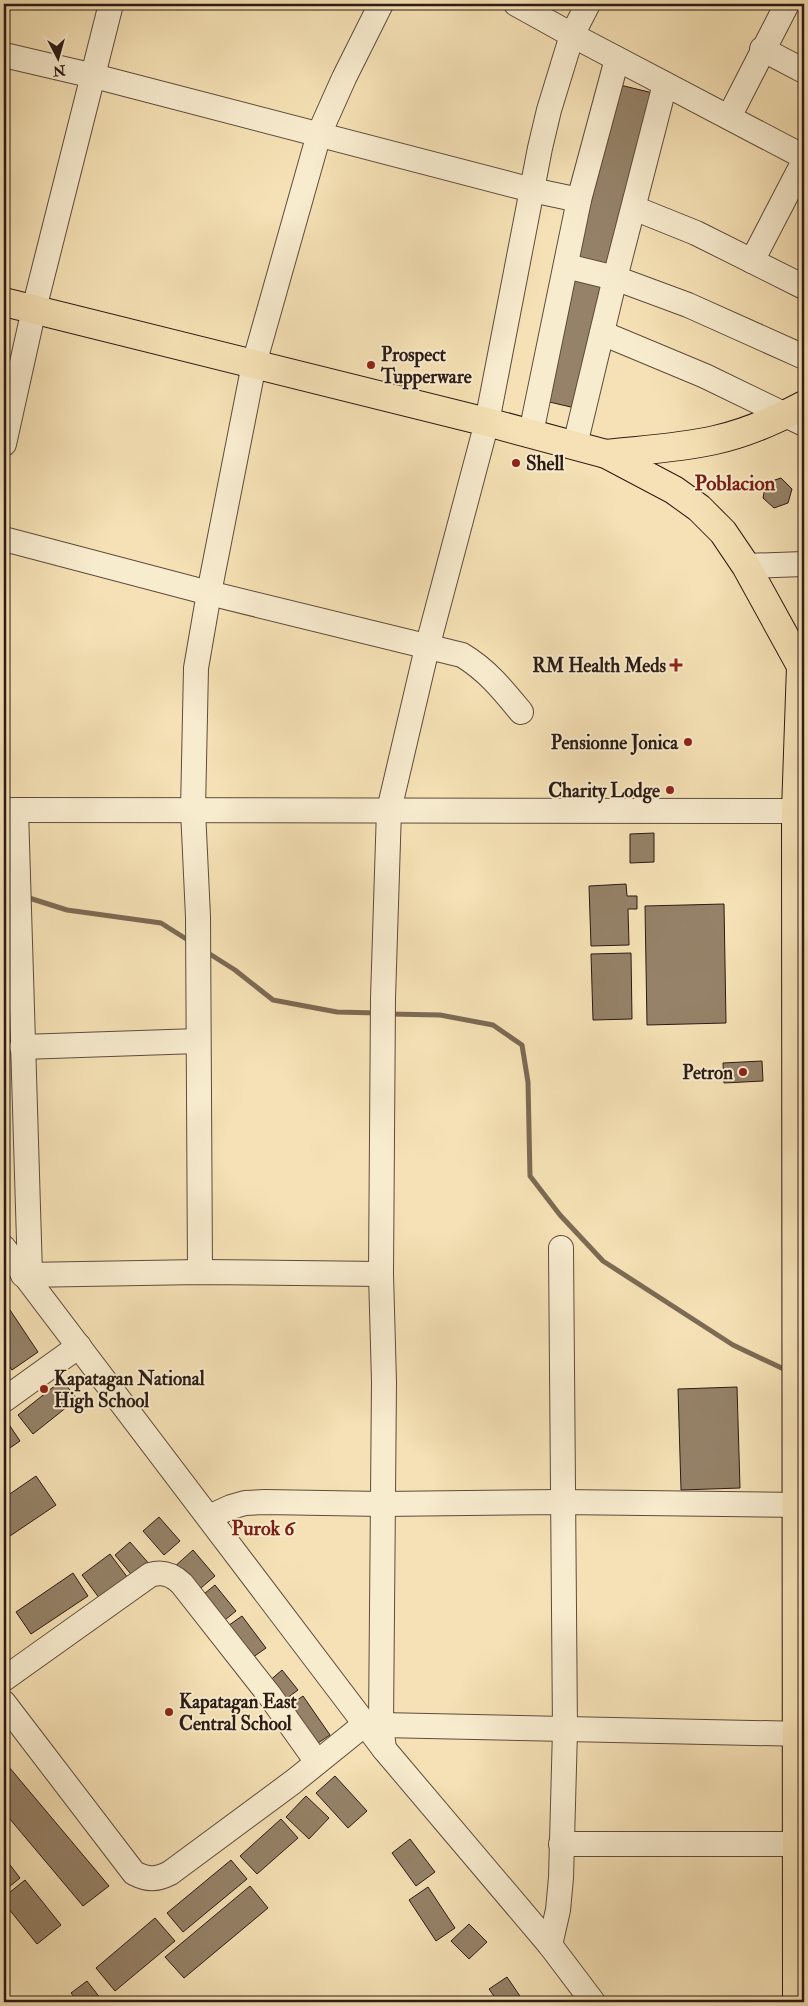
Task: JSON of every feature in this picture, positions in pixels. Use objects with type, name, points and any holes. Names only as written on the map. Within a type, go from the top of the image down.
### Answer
[{"type":"main road","points":[[4,302],[531,433],[606,454],[674,490],[699,508],[723,532],[803,656],[800,811],[801,1268],[797,1380],[800,1505],[800,1734],[797,1844],[801,1922],[797,2002]]},
{"type":"main road","points":[[606,454],[715,440],[798,414]]},
{"type":"street","points":[[4,444],[34,309],[111,4]]},
{"type":"street","points":[[200,1272],[198,917],[193,810],[196,668],[254,364],[319,134],[344,78],[381,4]]},
{"type":"street","points":[[516,4],[572,36],[804,156]]},
{"type":"street","points":[[373,1724],[382,1504],[384,1382],[380,1274],[383,998],[389,810],[427,648],[487,422],[549,110],[572,36],[588,4]]},
{"type":"street","points":[[729,117],[762,49],[787,4]]},
{"type":"street","points":[[762,49],[804,70]]},
{"type":"street","points":[[4,55],[94,76],[532,190],[579,200]]},
{"type":"street","points":[[531,433],[579,200],[617,59]]},
{"type":"street","points":[[575,445],[615,278],[665,84]]},
{"type":"street","points":[[752,261],[804,161]]},
{"type":"street","points":[[634,208],[696,233],[804,287]]},
{"type":"street","points":[[566,266],[615,278],[688,305],[804,357]]},
{"type":"street","points":[[602,333],[798,414]]},
{"type":"street","points":[[4,539],[427,648],[448,650],[462,655],[473,662],[495,680],[521,712]]},
{"type":"street","points":[[746,566],[804,564]]},
{"type":"street","points":[[26,1274],[20,916],[10,810],[800,811]]},
{"type":"street","points":[[22,1047],[198,1041]]},
{"type":"street","points":[[4,1248],[26,1274],[209,1517],[373,1724],[384,1749],[550,1945],[594,2002]]},
{"type":"street","points":[[550,1945],[558,1910],[561,1878],[565,1730],[561,1248]]},
{"type":"street","points":[[26,1274],[200,1272],[380,1274]]},
{"type":"street","points":[[7,1391],[79,1346]]},
{"type":"street","points":[[209,1517],[245,1503],[562,1502],[800,1505]]},
{"type":"street","points":[[4,1679],[150,1575],[158,1572],[168,1574],[175,1577],[188,1592],[270,1696],[317,1762]]},
{"type":"street","points":[[4,1703],[134,1873],[144,1878],[153,1879],[170,1873],[317,1762],[373,1724],[565,1730],[800,1734]]},
{"type":"street","points":[[561,1844],[797,1844]]},
{"type":"building","points":[[616,84],[657,94],[612,271],[570,260]]},
{"type":"building","points":[[571,276],[606,285],[575,408],[541,400]]},
{"type":"building","points":[[781,478],[792,489],[788,503],[774,508],[763,498],[766,483]]},
{"type":"building","points":[[654,833],[654,862],[630,863],[630,834]]},
{"type":"building","points":[[626,884],[627,896],[637,896],[637,909],[628,909],[629,945],[591,946],[589,886]]},
{"type":"building","points":[[724,904],[726,1023],[647,1025],[645,906]]},
{"type":"building","points":[[631,953],[632,1019],[593,1020],[591,954]]},
{"type":"building","name":"Petron","points":[[762,1061],[763,1081],[724,1083],[723,1063]]},
{"type":"building","points":[[4,1301],[38,1352],[12,1370],[4,1358]]},
{"type":"building","points":[[62,1380],[77,1399],[33,1434],[18,1415]]},
{"type":"building","points":[[737,1387],[740,1488],[681,1490],[678,1389]]},
{"type":"building","points":[[6,1420],[20,1441],[4,1452],[4,1422]]},
{"type":"building","points":[[36,1476],[56,1505],[4,1540],[4,1498]]},
{"type":"building","points":[[159,1517],[180,1541],[164,1555],[143,1531]]},
{"type":"building","points":[[130,1542],[151,1566],[135,1579],[115,1555]]},
{"type":"building","points":[[193,1550],[215,1576],[195,1593],[173,1568]]},
{"type":"building","points":[[110,1554],[128,1578],[100,1599],[82,1575]]},
{"type":"building","points":[[73,1573],[88,1596],[31,1634],[16,1612]]},
{"type":"building","points":[[215,1585],[236,1611],[220,1624],[199,1598]]},
{"type":"building","points":[[242,1616],[266,1648],[249,1660],[225,1628]]},
{"type":"building","points":[[282,1670],[298,1690],[282,1702],[267,1683]]},
{"type":"building","points":[[303,1696],[330,1735],[312,1747],[286,1708]]},
{"type":"building","points":[[9,1767],[109,1886],[83,1906],[4,1812],[4,1771]]},
{"type":"building","points":[[335,1776],[367,1811],[348,1828],[316,1793]]},
{"type":"building","points":[[306,1796],[329,1818],[309,1839],[286,1817]]},
{"type":"building","points":[[281,1819],[298,1838],[257,1874],[240,1856]]},
{"type":"building","points":[[410,1839],[435,1872],[416,1886],[392,1853]]},
{"type":"building","points":[[4,1857],[20,1878],[4,1891]]},
{"type":"building","points":[[231,1860],[247,1879],[183,1932],[167,1913]]},
{"type":"building","points":[[25,1880],[61,1925],[37,1944],[4,1903],[4,1897]]},
{"type":"building","points":[[250,1886],[268,1908],[184,1978],[165,1957]]},
{"type":"building","points":[[428,1887],[455,1928],[436,1941],[409,1900]]},
{"type":"building","points":[[155,1918],[175,1941],[115,1991],[96,1968]]},
{"type":"building","points":[[469,1924],[487,1942],[469,1959],[451,1941]]},
{"type":"building","points":[[507,1977],[524,2002],[498,2002],[489,1989]]},
{"type":"building","points":[[87,1981],[101,1999],[96,2002],[78,2002],[71,1993]]},
{"type":"waterway","points":[[26,897],[67,910],[161,923],[191,942]]},
{"type":"waterway","points":[[205,951],[235,970],[273,1000],[337,1012],[377,1013]]},
{"type":"waterway","points":[[390,1014],[440,1015],[493,1025],[522,1045],[528,1082],[530,1176],[560,1215],[603,1261],[733,1345],[788,1371]]},
{"type":"place","name":"Prospect Tupperware","points":[[371,365]]},
{"type":"place","name":"Shell","points":[[516,463]]},
{"type":"place","name":"RM Health Meds","points":[[676,665]]},
{"type":"place","name":"Pensionne Jonica","points":[[688,742]]},
{"type":"place","name":"Charity Lodge","points":[[670,790]]},
{"type":"place","name":"Petron","points":[[743,1072]]},
{"type":"place","name":"Kapatagan National High School","points":[[44,1389]]},
{"type":"place","name":"Kapatagan East Central School","points":[[169,1712]]},
{"type":"district","name":"Poblacion","points":[[735,483]]},
{"type":"district","name":"Purok 6","points":[[263,1528]]}]
